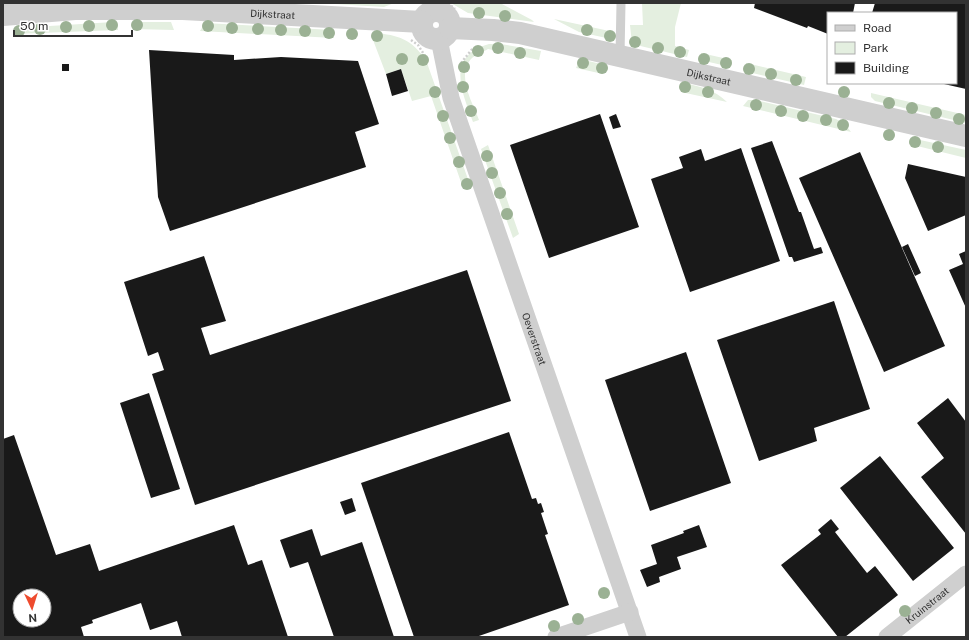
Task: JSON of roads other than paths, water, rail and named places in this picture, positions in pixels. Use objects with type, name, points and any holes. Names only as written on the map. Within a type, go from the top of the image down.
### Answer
[{"type":"street","name":"Dijkstraat","points":[[3,15],[75,9],[428,12]]},
{"type":"street","points":[[428,12],[441,12],[445,14],[450,21],[444,34]]},
{"type":"street","name":"Dijkstraat","points":[[444,34],[494,30],[520,33],[966,136]]},
{"type":"street","name":"Oeverstraat","points":[[444,34],[451,98],[638,637]]},
{"type":"street","name":"Kruinstraat","points":[[887,637],[966,574]]},
{"type":"street","points":[[556,637],[630,612]]},
{"type":"lane","points":[[620,56],[621,3]]}]
